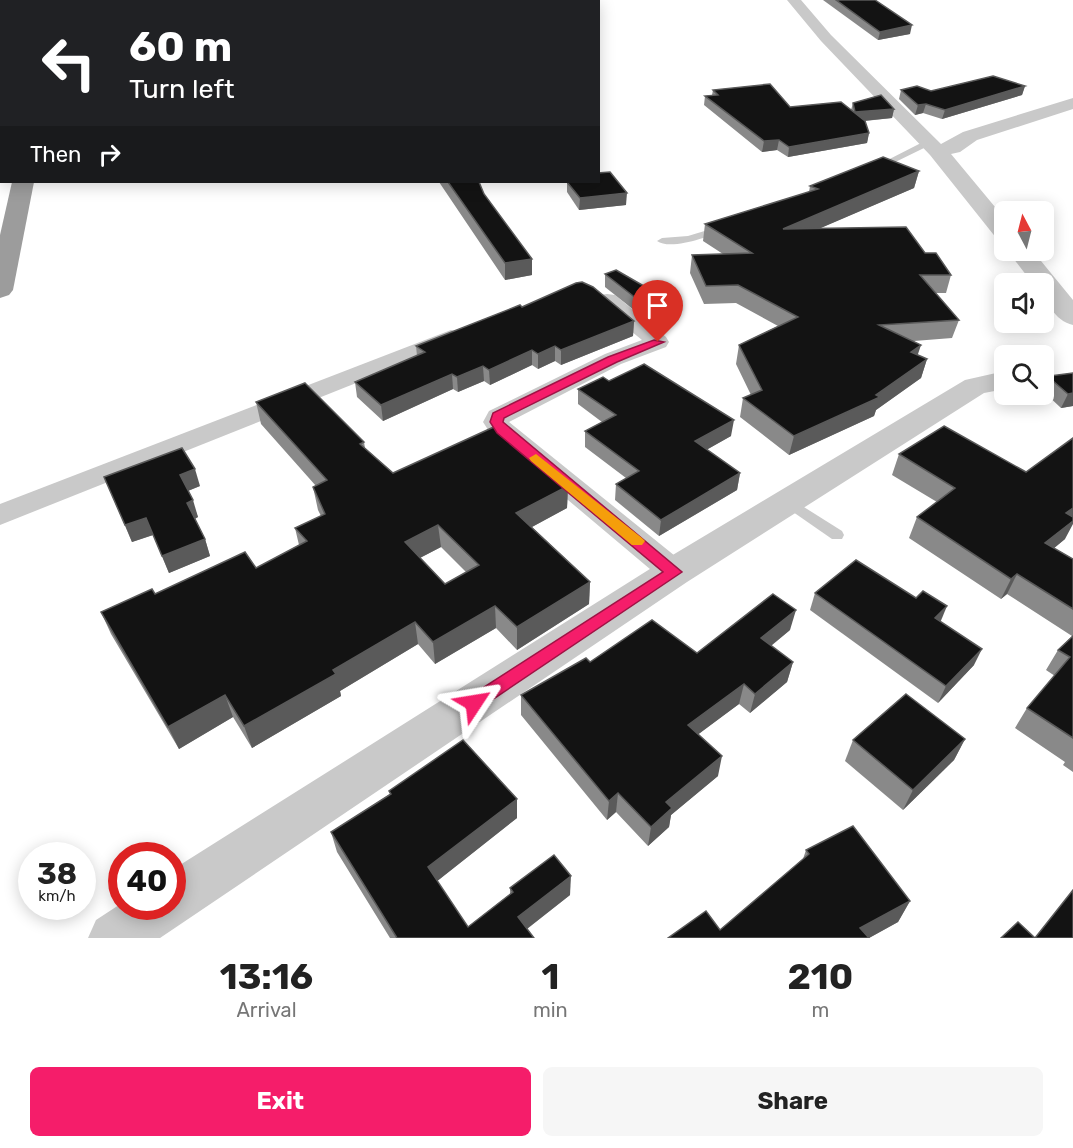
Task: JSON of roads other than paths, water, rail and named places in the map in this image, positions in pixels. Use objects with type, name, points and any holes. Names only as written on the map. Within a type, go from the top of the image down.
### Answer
[{"type":"highway","points":[[0,290],[23,183]]},
{"type":"street","points":[[794,0],[826,38],[935,148],[994,220]]},
{"type":"street","points":[[935,148],[953,148],[970,136],[1073,103]]},
{"type":"street","points":[[1027,261],[1073,317]]},
{"type":"street","points":[[591,290],[607,300],[658,342],[613,359],[498,416],[496,422],[501,430],[674,572]]},
{"type":"street","points":[[0,515],[472,328]]},
{"type":"street","points":[[186,891],[674,572],[975,386],[994,382]]},
{"type":"street","points":[[114,938],[142,920]]},
{"type":"lane","points":[[870,170],[917,148],[935,148]]},
{"type":"lane","points":[[662,241],[689,239],[736,224]]},
{"type":"lane","points":[[788,502],[837,535]]}]
